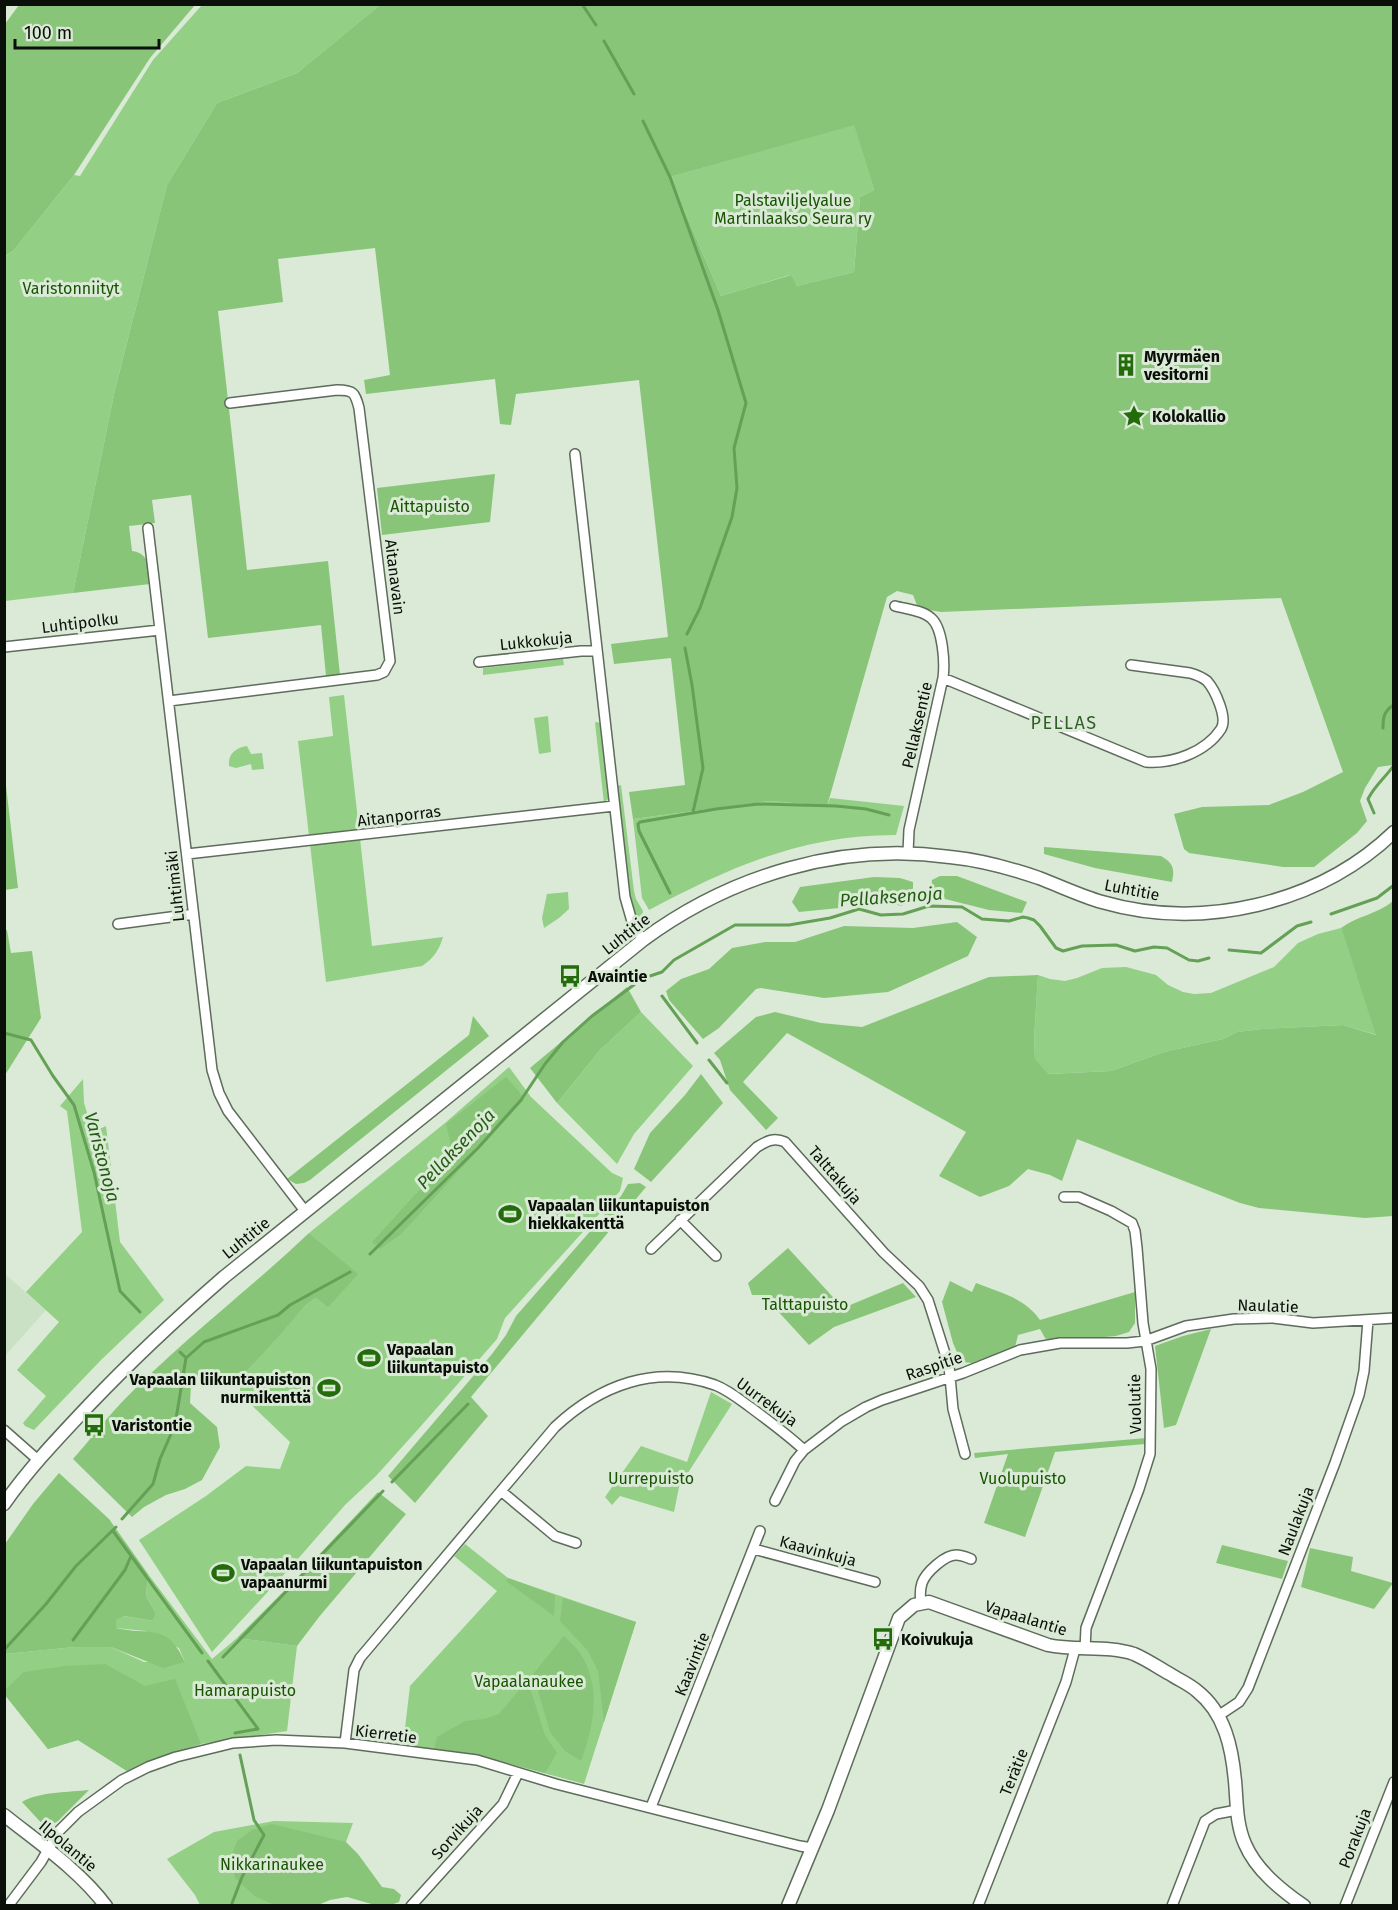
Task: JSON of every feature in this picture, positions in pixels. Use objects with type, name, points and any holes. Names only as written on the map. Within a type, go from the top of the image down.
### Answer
[{"type":"street","name":"Aitanavain","points":[[169,701],[377,675],[384,672],[390,662],[356,397],[347,390],[337,390],[230,404]]},
{"type":"street","points":[[574,454],[625,897],[633,925],[643,940]]},
{"type":"street","name":"Luhtimäki","points":[[148,528],[211,1063],[219,1093],[236,1123],[305,1211]]},
{"type":"street","points":[[895,606],[920,612],[933,619],[937,625],[945,658],[943,678]]},
{"type":"street","name":"Luhtipolku","points":[[4,647],[160,630]]},
{"type":"street","name":"Lukkokuja","points":[[479,662],[597,651]]},
{"type":"street","name":"Pellaksentie","points":[[908,853],[909,830],[943,678],[1146,762],[1172,761],[1198,749],[1220,729],[1223,718],[1218,699],[1212,687],[1198,675],[1131,665]]},
{"type":"street","name":"Aitanporras","points":[[187,854],[614,806]]},
{"type":"street","name":"Luhtitie","points":[[4,1504],[38,1460],[169,1324],[305,1211],[643,940],[695,906],[751,880],[801,865],[866,854],[908,853],[950,856],[992,865],[1036,877],[1102,902],[1125,907],[1167,913],[1204,913],[1252,906],[1304,890],[1352,864],[1394,832]]},
{"type":"street","points":[[118,924],[193,914]]},
{"type":"street","name":"Talttakuja","points":[[651,1249],[757,1147],[770,1140],[778,1139],[785,1142],[882,1250],[919,1286],[928,1300],[943,1343],[951,1377],[953,1409],[965,1454]]},
{"type":"street","name":"Vuolutie","points":[[1064,1197],[1079,1197],[1132,1223],[1137,1248],[1145,1341],[1151,1369],[1150,1454],[1080,1649]]},
{"type":"street","points":[[680,1220],[716,1256]]},
{"type":"street","name":"Naulatie","points":[[1145,1341],[1186,1326],[1233,1319],[1273,1318],[1313,1323],[1394,1318]]},
{"type":"street","name":"Naulakuja","points":[[1218,1716],[1239,1702],[1248,1688],[1335,1463],[1359,1395],[1364,1371],[1368,1320]]},
{"type":"street","name":"Raspitie","points":[[775,1501],[795,1461],[804,1450],[837,1424],[866,1407],[1020,1350],[1060,1343],[1145,1341]]},
{"type":"street","name":"Uurrekuja","points":[[345,1743],[356,1664],[555,1427],[575,1410],[600,1394],[619,1385],[651,1378],[686,1377],[717,1386],[737,1397],[804,1450]]},
{"type":"street","points":[[4,1430],[38,1460]]},
{"type":"street","points":[[501,1491],[555,1536],[576,1543]]},
{"type":"street","name":"Kaavintie","points":[[651,1807],[760,1531]]},
{"type":"street","name":"Kaavinkuja","points":[[754,1549],[874,1582]]},
{"type":"street","points":[[788,1905],[900,1618],[908,1609],[921,1603],[922,1582],[935,1568],[951,1556],[971,1559]]},
{"type":"street","name":"Vapaalantie","points":[[921,1603],[929,1602],[1045,1644],[1135,1654],[1197,1691],[1218,1716],[1226,1731],[1231,1751],[1240,1831],[1251,1856],[1267,1876],[1304,1905]]},
{"type":"street","name":"Terätie","points":[[978,1905],[1080,1649]]},
{"type":"street","name":"Kierretie","points":[[8,1905],[58,1832],[78,1812],[99,1796],[131,1776],[173,1757],[232,1744],[256,1742],[294,1740],[345,1743],[477,1760],[518,1773],[812,1848]]},
{"type":"street","name":"Sorvikuja","points":[[411,1905],[503,1804],[518,1773]]},
{"type":"street","name":"Porakuja","points":[[1345,1905],[1394,1782]]},
{"type":"street","points":[[1172,1905],[1205,1821],[1216,1814],[1237,1810]]},
{"type":"street","name":"Ilpolantie","points":[[4,1815],[90,1886],[106,1905]]},
{"type":"shaded area","points":[[5,1274],[46,1310],[5,1356]]},
{"type":"green space","points":[[19,5],[195,5],[150,58],[74,175],[13,251],[5,256],[5,24]]},
{"type":"green space","name":"Varistonniityt","points":[[202,5],[380,5],[297,73],[217,103],[167,185],[115,390],[73,593],[5,601],[4,257],[13,251],[74,175],[80,176],[153,60]]},
{"type":"green space","points":[[380,5],[1393,5],[1393,765],[1378,767],[1365,788],[1360,801],[1367,821],[1357,833],[1314,867],[1283,867],[1189,853],[1184,849],[1174,814],[1202,807],[1269,805],[1303,792],[1343,772],[1281,598],[941,612],[918,608],[913,595],[897,591],[887,597],[827,806],[770,801],[633,819],[629,792],[685,785],[671,658],[614,664],[611,644],[668,637],[639,380],[516,394],[511,425],[500,424],[495,379],[366,394],[364,380],[390,375],[375,248],[278,259],[283,302],[218,311],[247,570],[328,561],[340,675],[326,676],[321,625],[208,638],[191,495],[152,500],[155,523],[129,526],[132,551],[138,552],[145,558],[149,567],[150,584],[73,593],[115,390],[167,185],[217,103],[297,73]],"holes":[[[854,125],[874,190],[860,197],[854,272],[797,286],[791,275],[721,296],[670,177]]]},
{"type":"green space","name":"Palstaviljelyalue Martinlaakso Seura ry","points":[[854,124],[874,190],[860,197],[854,272],[797,286],[790,275],[721,296],[670,177]]},
{"type":"green space","name":"Aittapuisto","points":[[495,474],[490,522],[382,535],[377,488]]},
{"type":"green space","points":[[563,659],[564,665],[483,675],[483,668]]},
{"type":"green space","points":[[344,695],[372,946],[443,937],[436,953],[422,966],[326,982],[298,741],[333,736],[329,697]]},
{"type":"green space","points":[[548,716],[551,752],[539,754],[534,718]]},
{"type":"green space","points":[[595,723],[601,723],[609,798],[604,803]]},
{"type":"green space","points":[[247,746],[251,754],[262,753],[264,769],[252,770],[251,764],[236,768],[229,766],[233,752]]},
{"type":"green space","points":[[4,777],[18,888],[5,890]]},
{"type":"green space","points":[[621,785],[634,891],[643,911],[642,916],[636,920],[630,902],[617,786]]},
{"type":"green space","points":[[830,798],[904,806],[896,835],[861,836],[829,841],[768,856],[709,880],[649,910],[642,898],[633,819],[770,801],[827,806]]},
{"type":"green space","points":[[1044,847],[1161,856],[1172,866],[1172,882],[1095,868],[1044,854]]},
{"type":"green space","points":[[940,876],[957,876],[1027,902],[1022,913],[989,910],[937,897],[931,891],[932,880]]},
{"type":"green space","points":[[874,877],[900,878],[913,882],[913,892],[902,906],[860,897],[839,908],[799,912],[792,902],[800,887]]},
{"type":"green space","points":[[568,892],[569,909],[544,928],[542,918],[547,894]]},
{"type":"green space","points":[[1393,901],[1393,1216],[1365,1218],[1259,1208],[1240,1203],[1077,1139],[1062,1181],[1028,1169],[1009,1186],[980,1197],[939,1176],[966,1132],[787,1033],[743,1082],[778,1118],[766,1130],[730,1090],[720,1060],[714,1053],[756,1017],[775,1012],[821,1023],[862,1027],[989,977],[1038,975],[1035,1059],[1048,1074],[1111,1071],[1164,1052],[1223,1039],[1237,1032],[1262,1029],[1343,1025],[1376,1035],[1341,928]]},
{"type":"green space","points":[[957,922],[977,937],[968,956],[888,992],[824,998],[756,989],[719,1028],[703,1039],[669,1000],[666,991],[681,979],[709,969],[732,948],[765,942],[795,942],[844,926],[913,928]]},
{"type":"green space","points":[[1341,928],[1377,1035],[1343,1025],[1237,1032],[1223,1039],[1164,1052],[1111,1071],[1047,1074],[1035,1060],[1038,975],[1065,981],[1102,968],[1126,967],[1156,975],[1168,985],[1183,992],[1211,993],[1274,967],[1298,943],[1318,934]]},
{"type":"green space","points":[[5,930],[7,930],[11,953],[32,951],[41,1018],[5,1075]]},
{"type":"green space","points":[[627,987],[641,1012],[600,1050],[557,1103],[530,1068]]},
{"type":"green space","points":[[641,1012],[693,1066],[634,1134],[617,1164],[557,1103],[600,1050]]},
{"type":"green space","points":[[473,1016],[489,1036],[310,1180],[296,1184],[287,1179],[469,1035]]},
{"type":"green space","name":"Vapaalan liikuntapuisto","points":[[509,1067],[531,1097],[612,1173],[623,1178],[620,1191],[505,1318],[497,1339],[421,1426],[376,1476],[345,1505],[212,1652],[139,1540],[206,1496],[246,1466],[280,1469],[290,1442],[240,1394],[240,1377],[306,1305],[316,1298],[328,1308],[357,1274],[309,1233],[445,1123]]},
{"type":"green space","points":[[701,1074],[723,1103],[651,1182],[634,1169],[650,1133]]},
{"type":"green space","points":[[506,1077],[520,1093],[523,1101],[401,1234],[380,1249],[372,1242],[453,1153],[446,1124]]},
{"type":"green space","points":[[83,1079],[84,1103],[93,1132],[106,1126],[120,1242],[164,1300],[101,1360],[34,1430],[23,1423],[46,1396],[17,1370],[59,1322],[26,1292],[82,1232],[67,1111],[60,1106]]},
{"type":"green space","points":[[640,1183],[646,1187],[471,1397],[488,1416],[415,1503],[388,1476],[492,1354],[516,1316],[621,1196],[628,1184]]},
{"type":"green space","points":[[309,1233],[358,1274],[328,1308],[316,1298],[306,1305],[237,1378],[191,1384],[190,1403],[217,1427],[220,1447],[202,1480],[166,1495],[144,1507],[132,1517],[73,1459],[115,1410],[144,1381]]},
{"type":"green space","name":"Talttapuisto","points":[[788,1248],[843,1308],[903,1283],[916,1297],[834,1327],[809,1345],[763,1295],[752,1295],[748,1283]]},
{"type":"green space","points":[[950,1281],[972,1292],[976,1283],[1002,1293],[1027,1306],[1040,1320],[1135,1292],[1135,1323],[1129,1332],[1116,1336],[1052,1342],[1045,1338],[1040,1329],[1018,1335],[1015,1347],[972,1363],[963,1362],[953,1343],[942,1302]]},
{"type":"green space","points":[[1211,1329],[1176,1425],[1164,1428],[1155,1346]]},
{"type":"green space","name":"Uurrepuisto","points":[[711,1392],[732,1404],[679,1487],[674,1512],[620,1496],[612,1505],[605,1497],[641,1446],[687,1462]]},
{"type":"green space","name":"Vuolupuisto","points":[[1146,1438],[1145,1444],[1055,1452],[1025,1537],[984,1523],[1008,1454],[975,1458],[974,1453]]},
{"type":"green space","points":[[59,1473],[109,1519],[148,1574],[146,1596],[156,1614],[153,1621],[124,1616],[116,1620],[116,1628],[157,1633],[164,1636],[172,1641],[185,1662],[163,1668],[111,1647],[75,1647],[5,1654],[5,1544],[33,1504]]},
{"type":"green space","points":[[378,1492],[406,1514],[297,1646],[237,1638],[297,1578]]},
{"type":"green space","name":"Vapaalanaukee","points":[[465,1544],[508,1578],[636,1622],[584,1784],[481,1756],[403,1745],[410,1686],[497,1591],[454,1556]]},
{"type":"green space","points":[[1222,1545],[1288,1561],[1282,1579],[1216,1563]]},
{"type":"green space","points":[[1310,1548],[1353,1557],[1351,1571],[1393,1583],[1374,1609],[1301,1587]]},
{"type":"green space","name":"Hamarapuisto","points":[[148,1574],[212,1659],[237,1638],[297,1646],[287,1731],[201,1744],[162,1756],[127,1771],[78,1740],[48,1749],[5,1695],[5,1654],[75,1647],[111,1647],[144,1662],[185,1662],[179,1648],[145,1631],[116,1628],[116,1620],[123,1616],[153,1621],[156,1614],[146,1596]]},
{"type":"green space","points":[[508,1578],[555,1595],[554,1616],[506,1581]]},
{"type":"green space","points":[[563,1598],[636,1622],[604,1722],[598,1671],[588,1651],[560,1621]]},
{"type":"green space","points":[[564,1636],[578,1651],[587,1666],[593,1693],[592,1720],[581,1761],[565,1751],[550,1732],[533,1674]]},
{"type":"green space","points":[[105,1664],[145,1686],[175,1679],[201,1744],[162,1756],[127,1771],[78,1740],[48,1749],[5,1695],[5,1690],[24,1672],[66,1666]]},
{"type":"green space","points":[[525,1683],[530,1688],[545,1735],[557,1753],[545,1773],[481,1756],[434,1749],[437,1737],[465,1721],[484,1719],[499,1714]]},
{"type":"green space","points":[[89,1790],[58,1821],[46,1828],[22,1802],[45,1794]]},
{"type":"green space","name":"Nikkarinaukee","points":[[274,1821],[353,1823],[346,1842],[313,1905],[200,1905],[167,1859],[214,1832]]},
{"type":"green space","points":[[272,1824],[346,1842],[358,1854],[382,1887],[394,1889],[401,1895],[399,1902],[391,1905],[375,1905],[347,1897],[318,1905],[277,1906],[256,1897],[235,1878],[231,1857],[237,1841],[252,1830]]},
{"type":"waterway","points":[[582,4],[596,25]]},
{"type":"waterway","points":[[604,41],[634,94]]},
{"type":"waterway","points":[[643,121],[670,177],[718,310],[746,403],[734,448],[737,488],[732,517],[700,608],[687,634]]},
{"type":"waterway","points":[[685,648],[703,768],[693,812]]},
{"type":"waterway","name":"Pellaksenoja","points":[[1383,728],[1384,715],[1392,706]]},
{"type":"waterway","name":"Pellaksenoja","points":[[1374,813],[1368,799],[1394,765]]},
{"type":"waterway","points":[[670,893],[639,831],[640,822],[758,804],[836,806],[866,809],[889,815]]},
{"type":"waterway","name":"Pellaksenoja","points":[[1331,914],[1377,898],[1394,885]]},
{"type":"waterway","name":"Pellaksenoja","points":[[644,978],[662,972],[674,960],[735,925],[789,925],[830,918],[859,909],[881,915],[903,914],[929,906],[962,907],[982,919],[1009,921],[1023,917],[1034,920],[1056,948],[1063,951],[1082,946],[1116,945],[1135,951],[1154,947],[1167,948],[1189,960],[1198,961],[1209,958]]},
{"type":"waterway","name":"Pellaksenoja","points":[[1229,950],[1261,953],[1297,926],[1311,922]]},
{"type":"waterway","name":"Pellaksenoja","points":[[370,1254],[478,1148],[521,1100],[563,1042],[592,1016],[635,984]]},
{"type":"waterway","points":[[662,996],[697,1043]]},
{"type":"waterway","name":"Varistonoja","points":[[4,1033],[31,1040],[74,1105],[94,1172],[120,1291],[140,1312]]},
{"type":"waterway","points":[[709,1060],[727,1083]]},
{"type":"waterway","name":"Pellaksenoja","points":[[186,1358],[204,1342],[278,1315],[290,1305],[350,1272]]},
{"type":"waterway","name":"Varistonoja","points":[[180,1352],[186,1358]]},
{"type":"waterway","points":[[122,1519],[153,1484],[160,1459],[175,1425],[186,1358]]},
{"type":"waterway","points":[[392,1482],[468,1404]]},
{"type":"waterway","points":[[223,1657],[383,1491]]},
{"type":"waterway","points":[[4,1650],[46,1604],[76,1566],[116,1527]]},
{"type":"waterway","points":[[113,1531],[202,1653]]},
{"type":"waterway","points":[[73,1640],[125,1570],[131,1556]]},
{"type":"waterway","points":[[208,1661],[258,1729],[235,1733]]},
{"type":"waterway","points":[[231,1906],[242,1877],[264,1835],[254,1820],[240,1755]]},
{"type":"place","name":"Myyrmäen vesitorni","points":[[1126,365]]},
{"type":"place","name":"Kolokallio","points":[[1134,416]]},
{"type":"place","name":"Avaintie","points":[[570,976]]},
{"type":"place","name":"Vapaalan liikuntapuiston hiekkakenttä","points":[[510,1214]]},
{"type":"place","name":"Vapaalan liikuntapuisto","points":[[369,1358]]},
{"type":"place","name":"Vapaalan liikuntapuiston nurmikenttä","points":[[329,1388]]},
{"type":"place","name":"Varistontie","points":[[94,1425]]},
{"type":"place","name":"Vapaalan liikuntapuiston vapaanurmi","points":[[223,1573]]},
{"type":"place","name":"Koivukuja","points":[[883,1639]]},
{"type":"district","name":"PELLAS","points":[[1064,723]]}]
